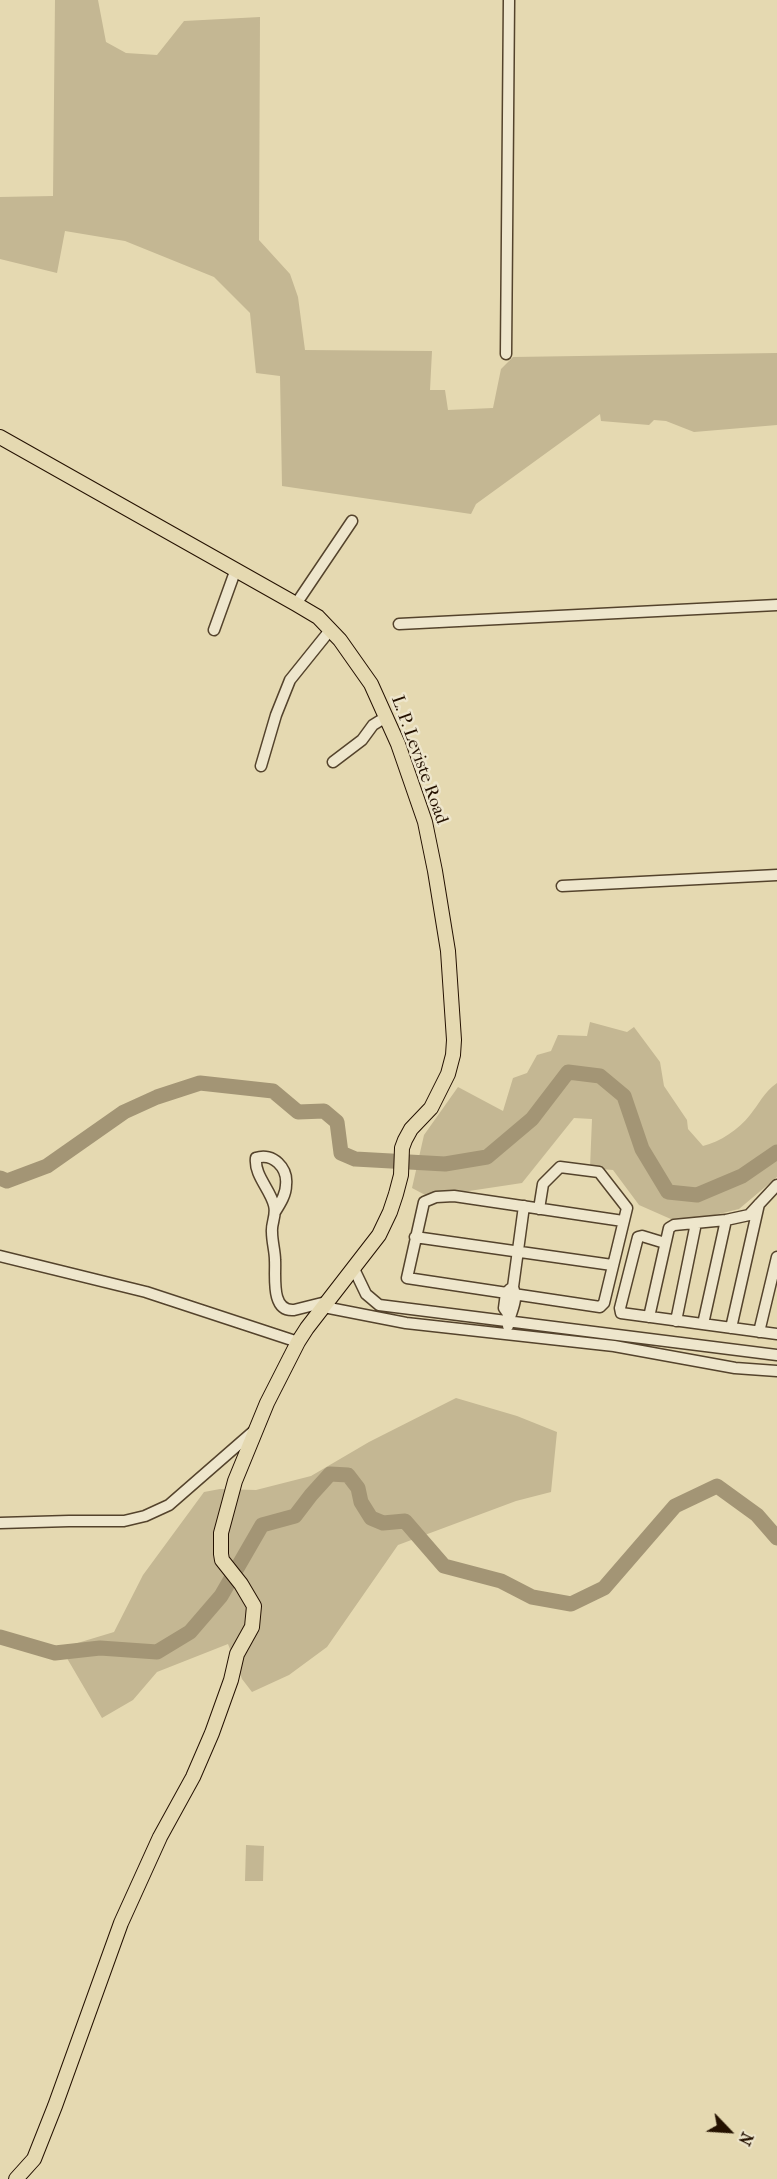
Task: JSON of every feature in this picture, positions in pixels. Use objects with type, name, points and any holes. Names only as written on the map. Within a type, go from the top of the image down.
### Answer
[{"type":"main road","name":"L. P. Leviste Road","points":[[0,437],[236,569],[318,617],[331,629],[371,684],[386,717],[425,822],[448,951],[454,1040],[451,1065],[443,1086],[431,1108],[411,1129],[402,1148],[401,1175],[390,1212],[379,1234],[298,1342],[267,1403],[235,1481],[221,1533],[222,1560],[241,1584],[254,1606],[252,1627],[237,1654],[231,1680],[193,1778],[160,1837],[121,1923],[56,2106],[34,2159],[16,2179]]},
{"type":"street","points":[[506,354],[509,0]]},
{"type":"street","points":[[296,604],[352,521]]},
{"type":"street","points":[[214,630],[236,569]]},
{"type":"street","points":[[399,624],[777,604]]},
{"type":"street","points":[[261,766],[276,715],[290,680],[331,629]]},
{"type":"street","points":[[333,762],[362,740],[374,725],[386,717]]},
{"type":"street","points":[[562,886],[777,875]]},
{"type":"street","points":[[275,1212],[285,1193],[287,1182],[285,1174],[281,1165],[273,1158],[259,1156],[256,1158],[256,1167],[274,1204],[275,1212],[272,1235],[276,1296],[280,1305],[289,1311],[327,1304],[375,1318],[614,1346],[735,1368],[777,1371]]},
{"type":"street","points":[[539,1209],[543,1184],[560,1167],[599,1172],[627,1208],[603,1303],[600,1307],[511,1292],[408,1280],[406,1275],[424,1202],[435,1197],[454,1196],[539,1209],[623,1221]]},
{"type":"street","points":[[649,1317],[665,1243],[671,1226],[726,1220],[748,1215],[777,1185]]},
{"type":"street","points":[[731,1328],[759,1203]]},
{"type":"street","points":[[507,1334],[509,1317],[515,1306],[511,1292],[524,1206]]},
{"type":"street","points":[[703,1324],[726,1220]]},
{"type":"street","points":[[676,1321],[696,1223]]},
{"type":"street","points":[[665,1243],[642,1236],[638,1237],[620,1308],[623,1314],[777,1334]]},
{"type":"street","points":[[415,1237],[612,1265]]},
{"type":"street","points":[[0,1256],[146,1292],[298,1342]]},
{"type":"street","points":[[759,1332],[777,1257]]},
{"type":"street","points":[[354,1269],[366,1294],[379,1305],[509,1317],[777,1355]]},
{"type":"street","points":[[375,1318],[379,1305]]},
{"type":"street","points":[[0,1523],[124,1521],[146,1516],[169,1505],[255,1430]]},
{"type":"shaded area","points":[[55,0],[98,0],[106,42],[126,53],[157,55],[184,21],[260,17],[259,240],[290,274],[298,297],[305,350],[432,351],[430,390],[445,390],[448,410],[493,408],[501,369],[513,357],[777,353],[777,425],[694,432],[666,421],[654,420],[649,425],[601,421],[600,414],[476,504],[471,514],[282,486],[280,376],[256,373],[250,313],[214,277],[125,241],[65,231],[57,273],[0,259],[0,197],[53,196]]},
{"type":"shaded area","points":[[590,1022],[627,1032],[634,1027],[660,1062],[664,1086],[687,1120],[688,1129],[703,1146],[722,1138],[740,1125],[777,1083],[777,1177],[739,1209],[711,1216],[673,1220],[639,1205],[613,1170],[590,1168],[592,1119],[574,1118],[522,1183],[429,1197],[412,1188],[424,1135],[458,1087],[503,1111],[513,1078],[527,1073],[537,1055],[551,1051],[558,1035],[587,1036]]},
{"type":"shaded area","points":[[456,1398],[517,1416],[557,1432],[551,1492],[516,1501],[398,1545],[327,1647],[289,1675],[252,1692],[242,1679],[228,1644],[157,1672],[133,1700],[102,1718],[61,1648],[114,1632],[143,1575],[204,1492],[220,1489],[256,1490],[311,1476],[369,1442]]},
{"type":"shaded area","points":[[246,1845],[264,1846],[263,1881],[245,1881]]},
{"type":"waterway","points":[[0,1178],[7,1181],[47,1166],[124,1112],[157,1097],[200,1083],[273,1091],[298,1112],[324,1111],[337,1122],[341,1153],[355,1159],[445,1164],[487,1157],[532,1119],[568,1072],[600,1076],[624,1096],[642,1149],[668,1192],[697,1195],[742,1176],[777,1152]]},
{"type":"waterway","points":[[0,1637],[55,1653],[100,1648],[157,1652],[190,1632],[221,1596],[262,1525],[295,1516],[330,1474],[348,1475],[358,1488],[361,1502],[371,1518],[383,1523],[405,1521],[444,1566],[501,1581],[532,1597],[571,1604],[604,1588],[675,1506],[717,1486],[757,1515],[777,1538]]}]
